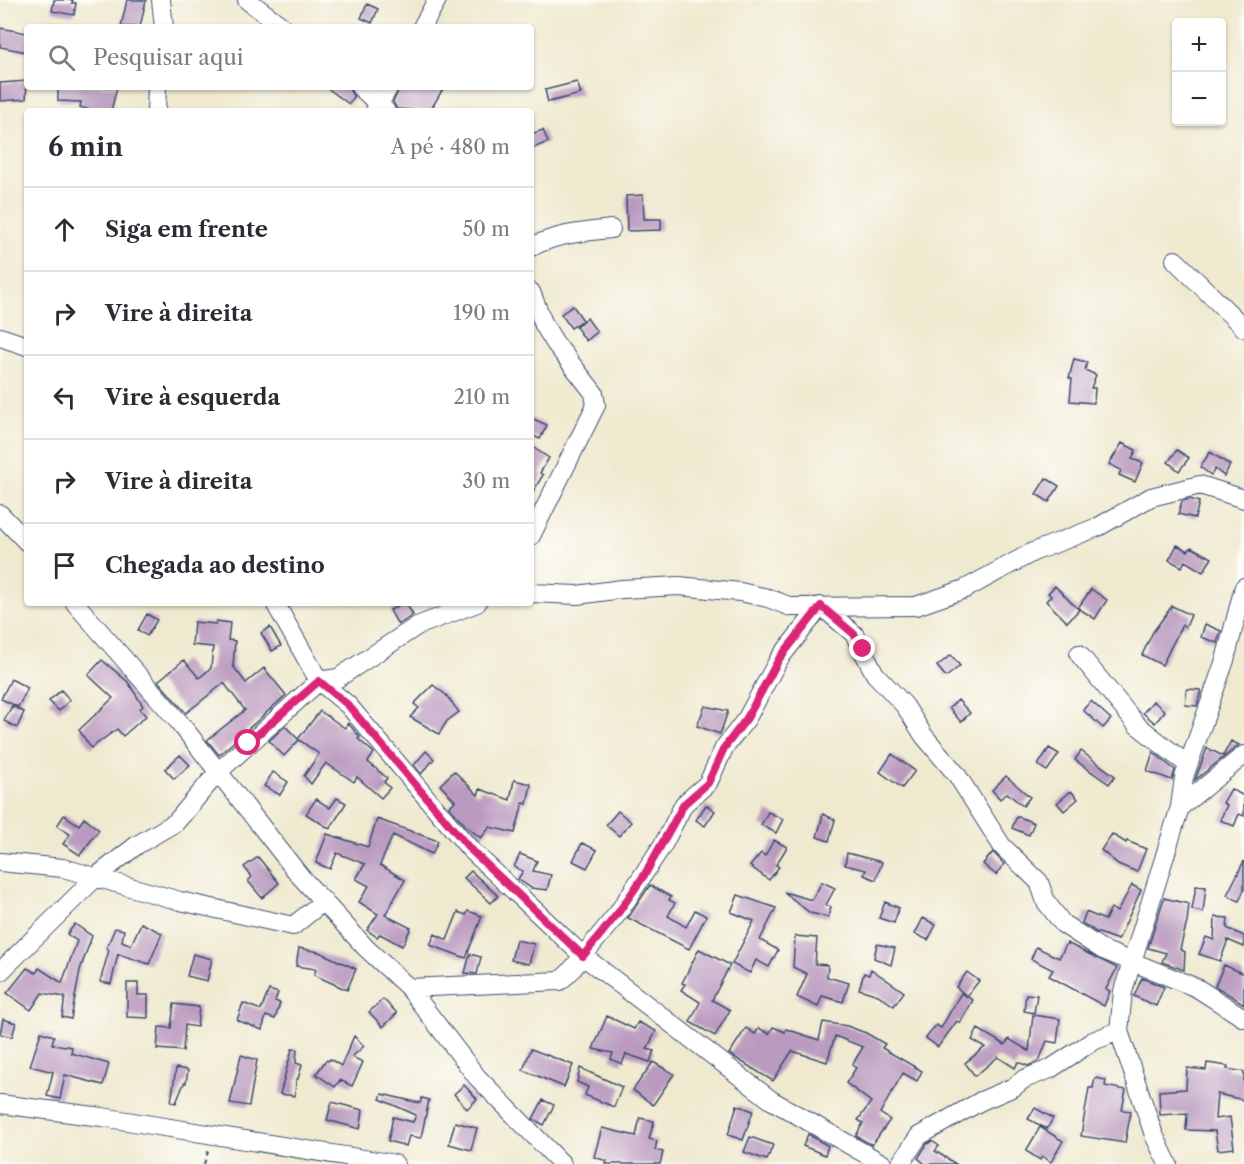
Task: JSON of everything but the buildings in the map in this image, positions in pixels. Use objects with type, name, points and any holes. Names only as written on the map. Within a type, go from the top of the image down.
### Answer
[{"type":"street","points":[[162,0],[164,24]]},
{"type":"street","points":[[247,0],[279,24]]},
{"type":"street","points":[[424,24],[437,0]]},
{"type":"street","points":[[156,108],[157,90]]},
{"type":"street","points":[[363,90],[379,108]]},
{"type":"street","points":[[380,108],[387,90]]},
{"type":"street","points":[[534,245],[546,239],[569,233],[611,229]]},
{"type":"street","points":[[1175,260],[1244,328]]},
{"type":"street","points":[[534,300],[544,325],[594,393],[596,405],[534,530]]},
{"type":"street","points":[[0,338],[24,345]]},
{"type":"street","points":[[534,593],[577,595],[622,589],[688,587],[750,594],[791,607],[916,606],[938,600],[974,584],[1033,552],[1098,527],[1151,497],[1200,484],[1244,499]]},
{"type":"street","points":[[0,513],[24,539]]},
{"type":"street","points":[[1168,1164],[1154,1135],[1119,1031],[1124,991],[1180,807],[1180,793],[1188,765],[1241,608],[1244,587]]},
{"type":"street","points":[[78,606],[219,771],[300,876],[366,948],[409,988],[477,1077],[562,1164]]},
{"type":"street","points":[[277,606],[319,681],[348,705],[470,849],[583,956],[771,1100],[883,1164]]},
{"type":"street","points":[[0,972],[97,876],[136,844],[176,822],[219,771],[319,681],[338,678],[417,626],[469,606]]},
{"type":"street","points":[[409,988],[560,981],[618,913],[645,874],[684,804],[708,783],[724,748],[747,718],[779,659],[821,606]]},
{"type":"street","points":[[821,606],[854,634],[879,680],[905,706],[924,736],[957,775],[1002,846],[1039,882],[1046,902],[1063,924],[1103,950],[1197,988],[1244,1018]]},
{"type":"street","points":[[1079,654],[1137,725],[1188,765]]},
{"type":"street","points":[[1180,807],[1244,755]]},
{"type":"street","points":[[0,862],[63,868],[180,901],[293,926],[324,901]]},
{"type":"street","points":[[900,1164],[919,1137],[939,1124],[1014,1087],[1024,1078],[1050,1069],[1093,1041],[1119,1031]]},
{"type":"street","points":[[0,1104],[102,1117],[394,1164]]},
{"type":"route","points":[[248,743],[319,681],[348,705],[394,763],[470,849],[583,956],[618,913],[645,874],[684,804],[696,793],[704,790],[724,748],[747,718],[779,659],[821,606],[854,634],[863,649]]}]
